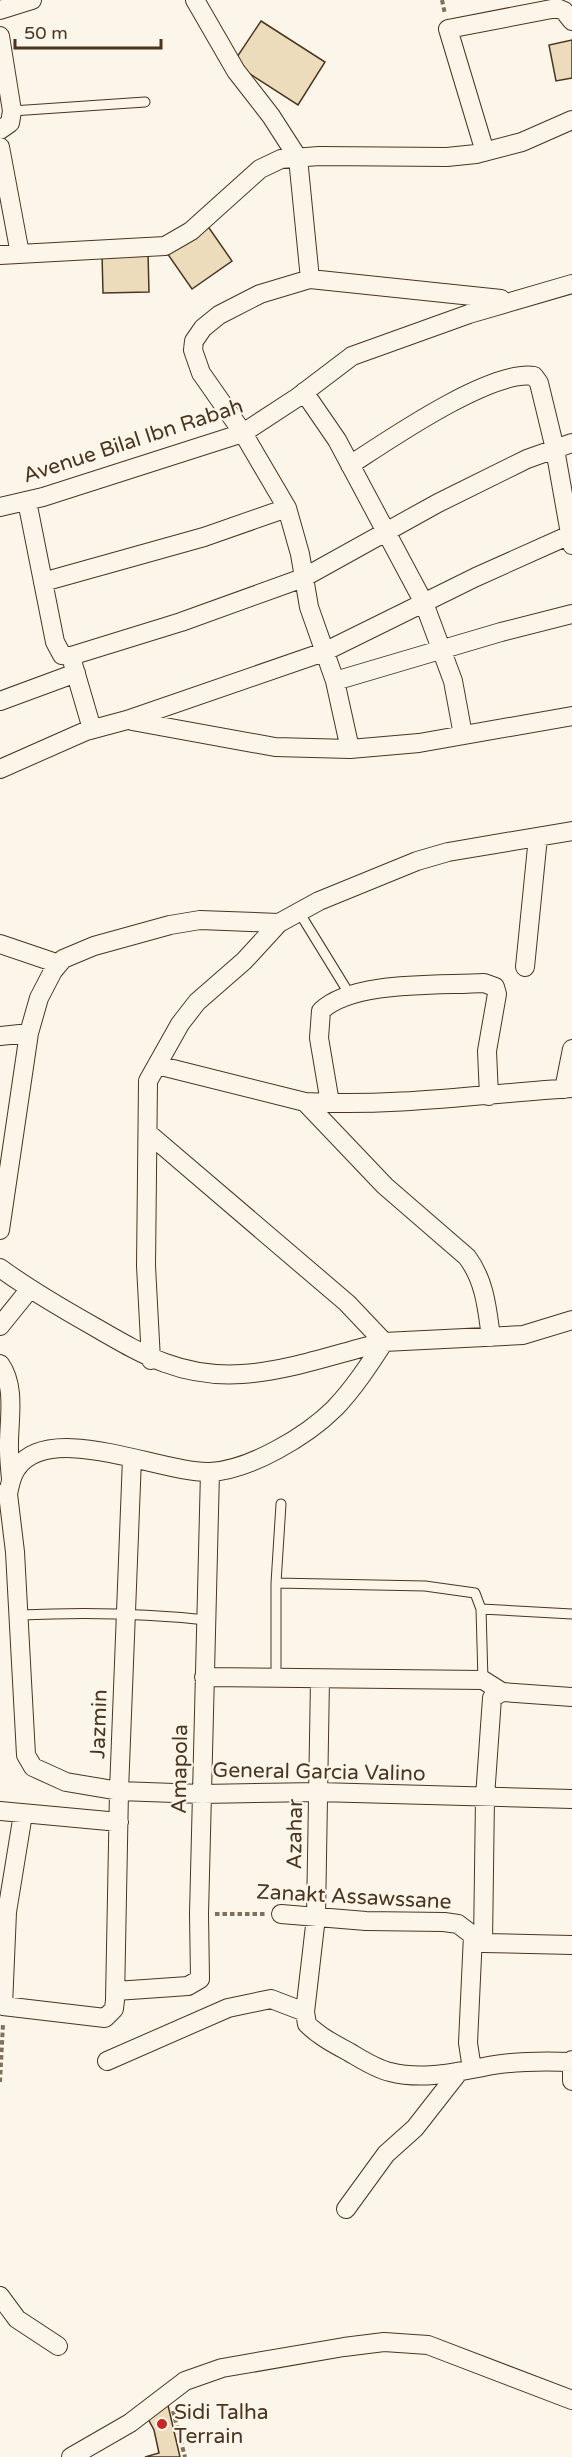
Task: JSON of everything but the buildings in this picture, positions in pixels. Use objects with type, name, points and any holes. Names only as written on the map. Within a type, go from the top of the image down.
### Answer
[{"type":"street","points":[[0,10],[32,0]]},
{"type":"street","points":[[195,0],[236,71],[271,116],[298,158],[310,279]]},
{"type":"street","points":[[484,152],[448,29],[557,8],[564,11],[572,21]]},
{"type":"street","points":[[0,36],[12,111],[10,123],[0,130]]},
{"type":"street","points":[[0,255],[165,246],[191,231],[260,169],[281,159],[447,157],[484,152],[522,142],[572,120]]},
{"type":"street","points":[[0,147],[20,254]]},
{"type":"street","points":[[350,749],[335,681],[309,607],[296,537],[287,508],[243,433],[201,373],[193,350],[194,341],[203,328],[235,307],[260,294],[310,279],[463,297],[514,299]]},
{"type":"street","name":"Avenue Bilal Ibn Rabah","points":[[0,507],[27,501],[243,433],[352,356],[514,299],[572,284]]},
{"type":"street","points":[[0,769],[92,729],[127,720],[324,652],[424,603],[571,538],[563,446],[537,377],[531,375],[488,387],[440,408],[350,465]]},
{"type":"street","points":[[304,392],[337,440],[424,603],[444,650],[453,681],[463,735]]},
{"type":"street","points":[[1,699],[74,665],[181,622],[303,578],[438,503],[563,446]]},
{"type":"street","points":[[27,501],[57,650],[74,665],[92,729]]},
{"type":"street","points":[[43,582],[204,537],[287,508]]},
{"type":"street","points":[[335,681],[572,614]]},
{"type":"street","points":[[127,720],[274,747],[350,749],[391,747],[572,716]]},
{"type":"street","points":[[151,1360],[146,1266],[148,1133],[146,1099],[148,1081],[197,1002],[244,961],[279,923],[319,901],[427,858],[448,852],[572,831]]},
{"type":"street","points":[[525,967],[538,837]]},
{"type":"street","points":[[0,1230],[29,1033],[39,998],[59,964],[77,951],[170,925],[223,919],[279,923]]},
{"type":"street","points":[[0,944],[59,964]]},
{"type":"street","points":[[330,1103],[319,1038],[321,1011],[331,1002],[350,995],[430,986],[491,984],[497,994],[487,1050],[489,1096]]},
{"type":"street","points":[[0,1036],[29,1033]]},
{"type":"street","points":[[157,1065],[305,1102],[418,1102],[568,1089],[572,1049]]},
{"type":"street","points":[[305,1102],[385,1186],[467,1257],[477,1271],[484,1291],[491,1337]]},
{"type":"street","points":[[148,1133],[347,1303],[384,1342]]},
{"type":"street","points":[[0,1268],[29,1290],[151,1360],[201,1374],[241,1375],[273,1371],[384,1342],[523,1335],[572,1320]]},
{"type":"street","points":[[0,1326],[29,1290]]},
{"type":"street","points":[[6,1489],[25,1459],[47,1449],[83,1449],[210,1472],[250,1463],[270,1453],[333,1409],[355,1386],[384,1342]]},
{"type":"street","name":"General Garcia Valino","points":[[0,1364],[5,1372],[9,1388],[9,1449],[6,1489],[20,1615],[26,1755],[33,1767],[66,1782],[119,1791],[202,1794],[318,1792],[572,1799]]},
{"type":"street","name":"Jazmin","points":[[116,1991],[119,1791],[132,1458]]},
{"type":"street","name":"Amapola","points":[[116,1991],[188,1986],[198,1983],[200,1979],[199,1914],[210,1472]]},
{"type":"street","points":[[204,1677],[483,1680],[502,1692]]},
{"type":"street","name":"Azahar","points":[[305,2012],[316,1917],[320,1679]]},
{"type":"street","points":[[346,2209],[386,2154],[415,2128],[465,2071],[478,1939],[491,1702],[495,1695],[502,1692],[572,1697]]},
{"type":"street","points":[[0,1811],[119,1822]]},
{"type":"street","points":[[23,1814],[7,1912],[3,2006],[105,2018],[114,2009],[116,1991]]},
{"type":"street","name":"Zanakt Assawssane","points":[[281,1914],[451,1923],[458,1924],[478,1939],[572,1945]]},
{"type":"street","points":[[108,2061],[228,2008],[271,1999],[305,2012],[307,2024],[314,2032],[387,2072],[430,2075],[531,2062],[572,2061],[572,2082]]},
{"type":"street","points":[[0,2296],[18,2319],[58,2346]]},
{"type":"street","points":[[71,2457],[130,2423],[185,2382],[222,2368],[344,2347],[411,2342],[428,2345],[572,2400]]},
{"type":"lane","points":[[12,111],[145,102]]},
{"type":"lane","points":[[299,912],[350,995]]},
{"type":"lane","points":[[276,1678],[276,1583],[281,1504]]},
{"type":"lane","points":[[276,1583],[425,1586],[467,1590],[475,1593],[482,1609],[483,1680]]},
{"type":"lane","points":[[482,1609],[572,1614]]},
{"type":"lane","points":[[20,1615],[81,1612],[206,1620]]},
{"type":"path","name":"Zanakt Assawssane","points":[[199,1914],[281,1914]]},
{"type":"path","points":[[1,2082],[3,2006]]},
{"type":"path","points":[[167,2394],[180,2432],[185,2457]]},
{"type":"place","name":"Sidi Talha Terrain","points":[[162,2424]]}]
